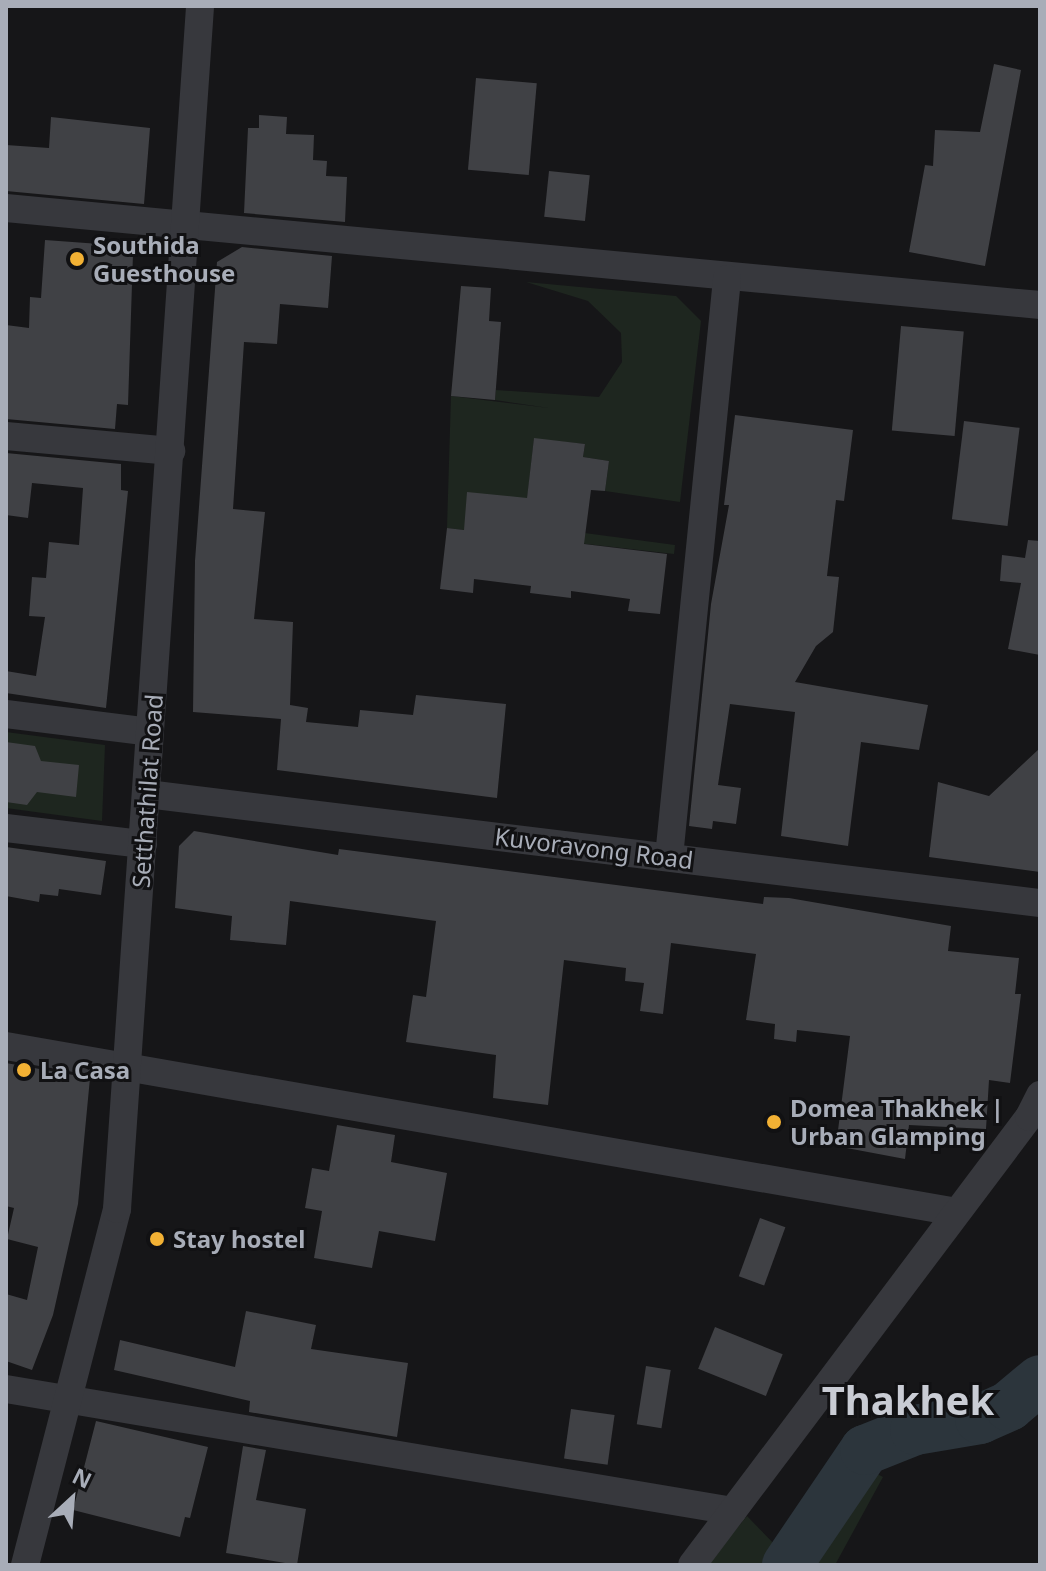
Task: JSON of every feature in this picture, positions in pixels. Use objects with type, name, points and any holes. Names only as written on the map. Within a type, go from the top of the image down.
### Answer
[{"type":"street","name":"Setthathilat Road","points":[[25,1565],[117,1209],[200,6]]},
{"type":"street","points":[[6,208],[727,279],[1040,305]]},
{"type":"street","points":[[669,857],[727,279]]},
{"type":"street","points":[[6,436],[171,451]]},
{"type":"street","points":[[6,714],[150,732]]},
{"type":"street","name":"Kuvoravong Road","points":[[147,794],[1040,903]]},
{"type":"street","points":[[6,828],[143,844]]},
{"type":"street","points":[[6,1046],[128,1071],[956,1212]]},
{"type":"street","points":[[692,1565],[1029,1117],[1040,1095]]},
{"type":"street","points":[[6,1389],[733,1511]]},
{"type":"shaded area","points":[[526,282],[676,296],[701,321],[680,502],[605,491],[609,461],[583,457],[585,444],[534,439],[527,500],[547,528],[675,545],[674,554],[447,528],[451,396],[549,408],[495,400],[496,390],[599,397],[622,362],[621,333],[588,301]]},
{"type":"shaded area","points":[[6,732],[105,745],[102,821],[6,808]]},
{"type":"shaded area","points":[[864,1467],[883,1477],[835,1565],[801,1565]]},
{"type":"shaded area","points":[[747,1516],[780,1550],[768,1565],[706,1565]]},
{"type":"building","points":[[994,64],[1021,70],[985,266],[909,252],[925,165],[933,166],[935,130],[980,132]]},
{"type":"building","points":[[476,78],[537,83],[529,175],[468,170]]},
{"type":"building","points":[[259,115],[287,117],[286,134],[314,135],[313,160],[327,161],[326,176],[347,177],[345,222],[244,213],[248,128],[259,128]]},
{"type":"building","points":[[51,117],[150,128],[144,204],[6,191],[6,145],[49,148]]},
{"type":"building","points":[[549,171],[590,175],[585,221],[544,217]]},
{"type":"building","points":[[45,240],[127,246],[126,253],[133,254],[128,405],[117,404],[115,429],[6,419],[6,325],[29,328],[30,297],[41,298]]},
{"type":"building","points":[[242,247],[332,256],[328,308],[280,304],[277,344],[244,342],[233,509],[265,512],[254,619],[293,622],[290,705],[308,708],[306,722],[358,727],[360,710],[413,715],[416,695],[506,704],[497,798],[277,770],[281,719],[193,712],[195,561],[217,262]]},
{"type":"building","points":[[461,286],[491,288],[489,321],[501,322],[495,400],[451,396]]},
{"type":"building","points":[[901,326],[964,331],[955,436],[892,431]]},
{"type":"building","points":[[735,415],[853,430],[844,501],[836,500],[827,576],[839,577],[833,632],[816,646],[795,682],[928,705],[919,750],[861,742],[848,846],[781,836],[795,712],[730,704],[718,785],[741,788],[736,824],[713,821],[712,829],[689,826],[711,604],[729,505],[724,505]]},
{"type":"building","points":[[964,421],[1020,428],[1008,526],[952,519]]},
{"type":"building","points":[[534,438],[585,444],[583,457],[609,461],[605,491],[591,490],[584,544],[667,554],[660,614],[628,611],[630,599],[571,591],[571,598],[530,593],[531,586],[474,579],[473,593],[440,589],[447,528],[464,530],[467,492],[527,498]]},
{"type":"building","points":[[6,453],[121,464],[121,490],[128,491],[106,708],[6,693],[6,671],[36,676],[45,617],[29,616],[32,577],[46,578],[49,542],[79,545],[83,488],[32,483],[28,518],[6,515]]},
{"type":"building","points":[[1028,540],[1040,541],[1040,655],[1008,649],[1021,583],[1000,581],[1002,555],[1025,558]]},
{"type":"building","points":[[6,742],[35,746],[41,761],[79,765],[76,797],[37,792],[27,805],[6,802]]},
{"type":"building","points":[[1040,748],[1040,872],[929,857],[938,782],[989,796]]},
{"type":"building","points":[[194,831],[338,855],[339,849],[763,904],[764,897],[789,898],[951,926],[948,951],[1019,958],[1015,994],[1021,994],[1010,1083],[989,1080],[986,1129],[909,1125],[905,1159],[836,1146],[850,1036],[797,1030],[796,1042],[774,1039],[775,1024],[746,1020],[756,954],[671,943],[663,1014],[640,1011],[644,983],[625,981],[626,968],[564,960],[548,1105],[493,1098],[496,1055],[406,1042],[413,995],[426,997],[436,921],[290,901],[286,945],[230,940],[232,916],[175,908],[179,846]]},
{"type":"building","points":[[6,847],[106,861],[101,895],[59,889],[58,896],[40,894],[39,902],[6,896]]},
{"type":"building","points":[[6,1063],[90,1078],[78,1204],[53,1315],[32,1370],[6,1361],[6,1294],[27,1300],[38,1247],[7,1239],[14,1208],[6,1206]]},
{"type":"building","points":[[337,1125],[395,1135],[391,1162],[447,1173],[435,1241],[379,1231],[372,1268],[314,1258],[322,1211],[305,1208],[312,1168],[329,1171]]},
{"type":"building","points":[[760,1218],[785,1227],[764,1285],[739,1276]]},
{"type":"building","points":[[246,1311],[316,1325],[311,1349],[408,1363],[397,1437],[249,1412],[250,1401],[114,1370],[120,1340],[235,1367]]},
{"type":"building","points":[[715,1327],[783,1354],[766,1396],[698,1369]]},
{"type":"building","points":[[646,1366],[671,1370],[661,1428],[637,1424]]},
{"type":"building","points":[[571,1409],[615,1415],[608,1465],[564,1459]]},
{"type":"building","points":[[96,1421],[208,1447],[190,1518],[185,1517],[180,1537],[73,1510]]},
{"type":"building","points":[[243,1446],[266,1450],[256,1500],[306,1509],[297,1565],[226,1553]]},
{"type":"waterway","points":[[787,1565],[865,1450],[915,1430],[980,1419],[1009,1406],[1040,1380]]},
{"type":"place","name":"Southida Guesthouse","points":[[77,259]]},
{"type":"place","name":"La Casa","points":[[24,1070]]},
{"type":"place","name":"Domea Thakhek | Urban Glamping","points":[[774,1122]]},
{"type":"place","name":"Stay hostel","points":[[157,1239]]},
{"type":"district","name":"Thakhek","points":[[908,1400]]}]
